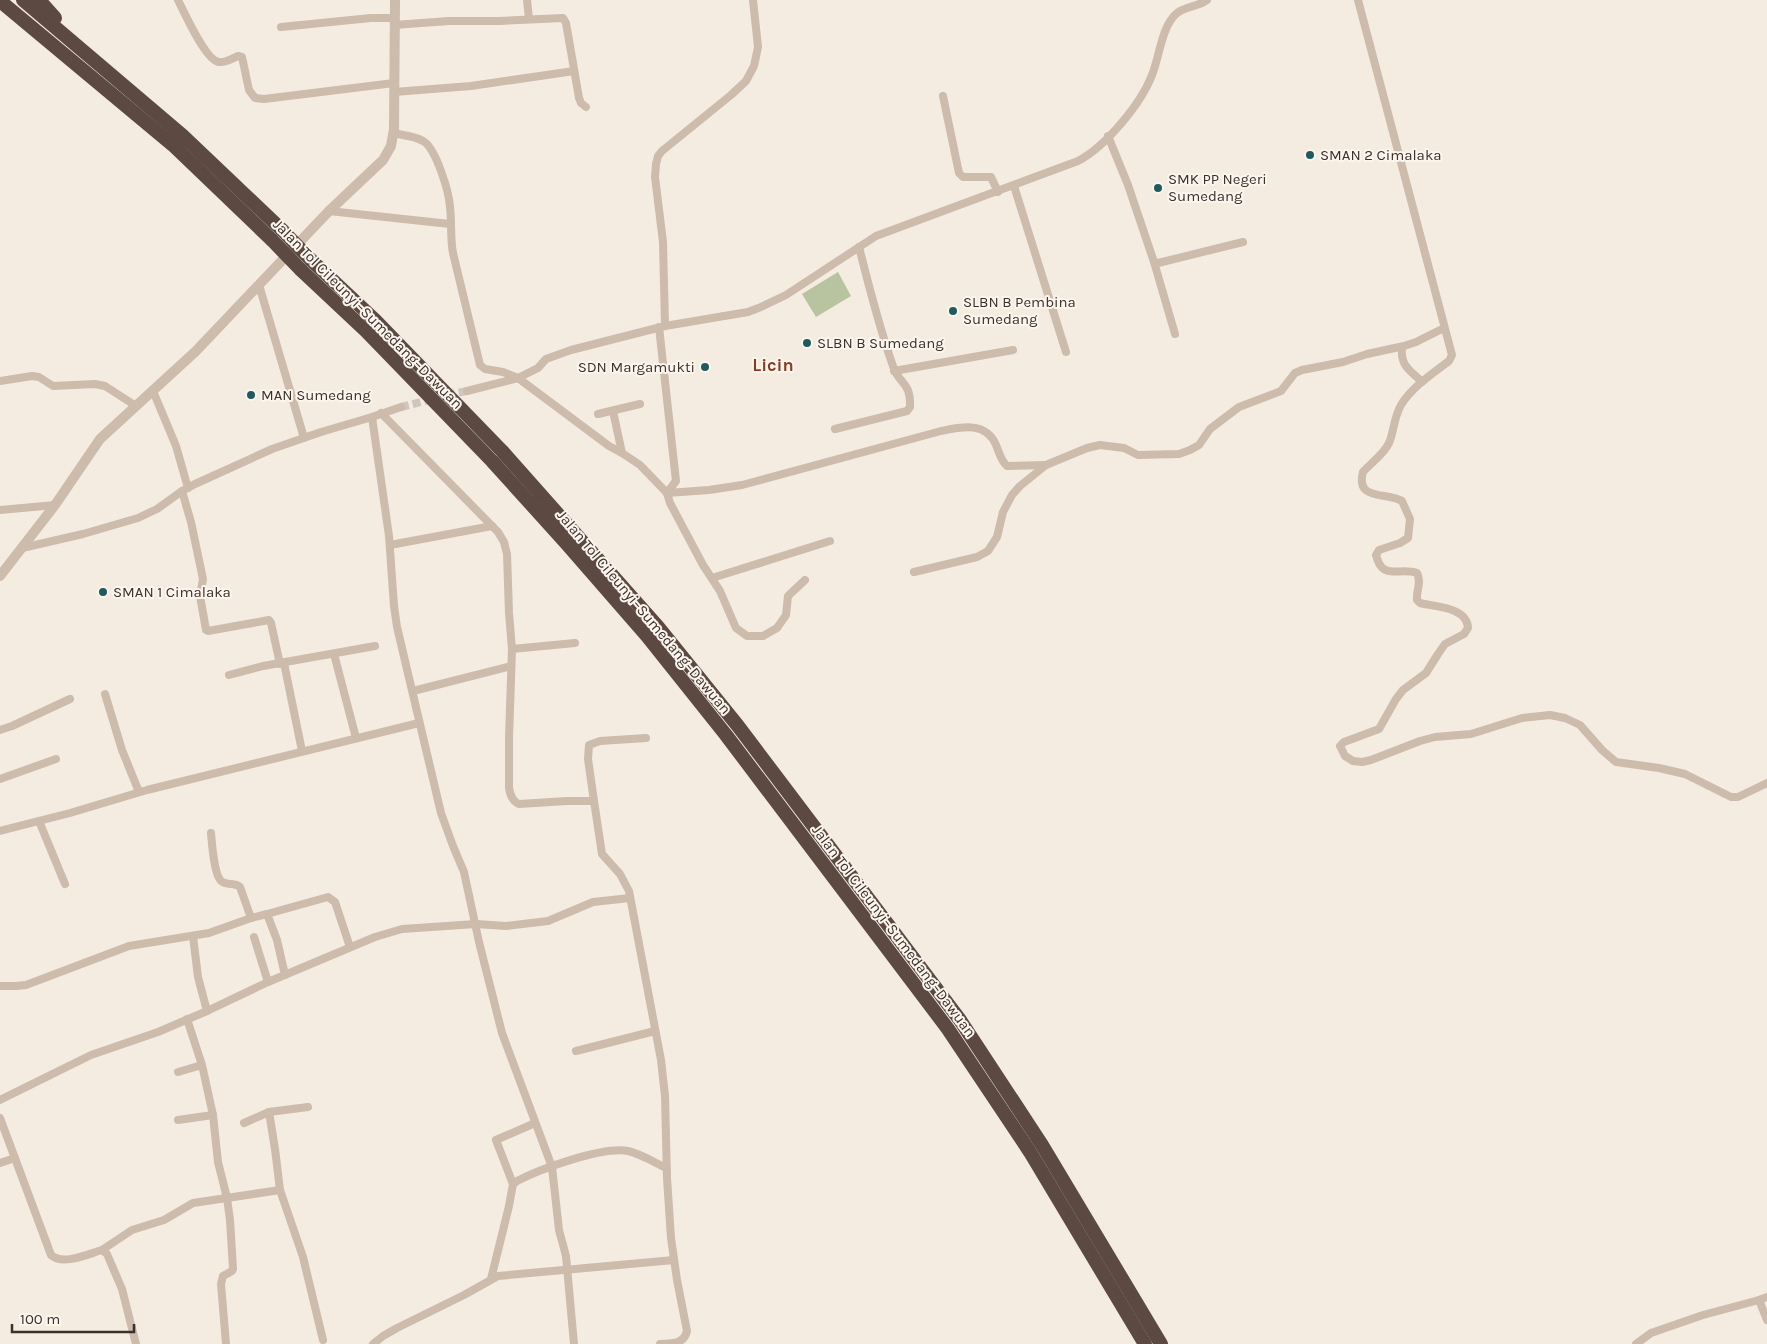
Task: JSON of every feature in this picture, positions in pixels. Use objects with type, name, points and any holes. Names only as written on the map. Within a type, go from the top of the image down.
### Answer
[{"type":"highway","name":"Jalan Tol Cileunyi–Sumedang–Dawuan","points":[[23,0],[182,134],[376,321],[502,451],[658,627],[738,726],[960,1020],[1042,1145],[1161,1344]]},
{"type":"highway","points":[[39,0],[107,72]]},
{"type":"highway","name":"Jalan Tol Cileunyi–Sumedang–Dawuan","points":[[0,1],[173,145],[366,331],[492,461],[647,636],[726,735],[948,1029],[1030,1152],[1145,1344]]},
{"type":"street","points":[[178,0],[200,42],[216,62],[238,56],[242,57],[249,90],[254,98],[264,99],[394,88],[471,86],[574,71]]},
{"type":"street","points":[[0,576],[55,504],[100,439],[196,351],[329,211],[383,160],[390,146],[393,133],[395,0]]},
{"type":"street","points":[[527,0],[529,19]]},
{"type":"street","points":[[667,493],[676,481],[662,327],[663,242],[655,177],[656,164],[662,150],[746,81],[757,57],[757,30],[753,0]]},
{"type":"street","points":[[467,390],[518,378],[538,368],[549,358],[662,327],[748,312],[786,295],[876,236],[928,215],[998,192],[1078,162],[1095,150],[1144,93],[1153,74],[1170,21],[1176,14],[1207,0]]},
{"type":"street","points":[[1358,0],[1452,358],[1414,389],[1401,404],[1384,452],[1363,472],[1362,476],[1368,493],[1392,497],[1402,501],[1410,519],[1408,538],[1400,543],[1379,550],[1376,555],[1380,566],[1385,570],[1417,573],[1420,578],[1416,595],[1418,602],[1448,609],[1460,614],[1467,619],[1468,628],[1464,634],[1445,644],[1426,672],[1403,690],[1389,709],[1379,729],[1341,744],[1341,749],[1345,756],[1353,761],[1371,760],[1435,737],[1471,734],[1522,718],[1550,715],[1565,718],[1580,725],[1602,750],[1616,762],[1685,774],[1731,797],[1738,797],[1767,783]]},
{"type":"street","points":[[281,27],[371,18],[394,22],[500,21],[562,17],[565,19],[579,101],[586,107]]},
{"type":"street","points":[[943,96],[959,173],[963,177],[991,177],[998,192]]},
{"type":"street","points":[[393,133],[425,142],[431,149],[442,175],[450,202],[453,253],[480,365],[484,369],[504,372],[518,378],[609,446],[622,452],[640,465],[667,493],[703,566],[720,591],[736,628],[747,636],[754,637],[768,634],[778,628],[786,615],[788,596],[805,580]]},
{"type":"street","points":[[1108,136],[1128,185],[1154,262],[1175,334]]},
{"type":"street","points":[[1014,186],[1066,352]]},
{"type":"street","points":[[329,211],[450,224]]},
{"type":"street","points":[[1154,262],[1158,263],[1243,242]]},
{"type":"street","points":[[835,429],[909,410],[910,407],[910,393],[894,371],[882,335],[859,248]]},
{"type":"street","points":[[259,285],[304,438]]},
{"type":"street","points":[[914,572],[977,557],[988,551],[995,541],[1003,512],[1012,495],[1046,465],[1087,448],[1100,445],[1124,448],[1138,455],[1179,454],[1199,445],[1210,429],[1239,407],[1281,391],[1295,373],[1402,347],[1444,328]]},
{"type":"street","points":[[1402,347],[1401,355],[1404,365],[1422,382]]},
{"type":"street","points":[[894,371],[1013,350]]},
{"type":"street","points":[[0,381],[32,376],[39,377],[53,386],[95,384],[105,386],[136,406]]},
{"type":"street","points":[[153,391],[176,446],[203,579],[200,596],[206,630],[269,620],[282,664],[302,751]]},
{"type":"street","points":[[598,414],[640,404]]},
{"type":"street","points":[[22,548],[75,536],[138,518],[157,509],[185,489],[263,453],[304,438],[372,418],[401,406]]},
{"type":"street","points":[[612,410],[622,452]]},
{"type":"street","points":[[381,413],[498,532],[504,542],[512,649],[509,747],[509,788],[511,796],[519,804],[594,801]]},
{"type":"street","points":[[372,418],[390,545],[394,606],[399,635],[441,813],[452,846],[464,872],[502,1032],[552,1167],[559,1230],[565,1249],[574,1344]]},
{"type":"street","points":[[667,493],[742,485],[941,432],[968,427],[983,430],[990,435],[995,442],[1002,462],[1007,466],[1046,465]]},
{"type":"street","points":[[0,510],[55,504]]},
{"type":"street","points":[[390,545],[492,526]]},
{"type":"street","points":[[712,578],[830,541]]},
{"type":"street","points":[[512,649],[575,643]]},
{"type":"street","points":[[229,675],[262,666],[282,664],[375,646]]},
{"type":"street","points":[[334,654],[356,738]]},
{"type":"street","points":[[413,690],[512,666]]},
{"type":"street","points":[[104,694],[122,750],[139,792]]},
{"type":"street","points":[[0,730],[70,699]]},
{"type":"street","points":[[0,831],[139,792],[419,723]]},
{"type":"street","points":[[646,738],[600,741],[589,745],[588,759],[602,854],[620,874],[628,887],[665,1096],[666,1168],[674,1260],[686,1334],[684,1340],[679,1342],[660,1344]]},
{"type":"street","points":[[0,779],[56,759]]},
{"type":"street","points":[[38,821],[65,884]]},
{"type":"street","points":[[211,833],[214,858],[220,880],[224,883],[236,884],[240,887],[250,918]]},
{"type":"street","points":[[0,986],[26,985],[139,943],[209,933],[250,918],[328,897],[335,902],[350,947]]},
{"type":"street","points":[[0,1100],[91,1055],[158,1032],[268,982],[375,937],[402,930],[476,924],[506,926],[548,921],[593,902],[630,898]]},
{"type":"street","points":[[267,914],[277,940],[285,975]]},
{"type":"street","points":[[193,936],[198,977],[207,1011]]},
{"type":"street","points":[[254,937],[268,982]]},
{"type":"street","points":[[187,1019],[202,1065],[213,1115],[218,1162],[227,1198],[232,1234],[234,1266],[232,1272],[223,1276],[221,1280],[226,1344]]},
{"type":"street","points":[[576,1051],[655,1031]]},
{"type":"street","points":[[178,1072],[202,1065]]},
{"type":"street","points":[[244,1123],[269,1112],[308,1107]]},
{"type":"street","points":[[269,1112],[280,1190],[303,1257],[323,1340]]},
{"type":"street","points":[[178,1120],[213,1115]]},
{"type":"street","points":[[0,1118],[53,1258],[71,1259],[102,1250],[132,1230],[164,1220],[189,1205],[200,1201],[280,1190]]},
{"type":"street","points":[[491,1279],[513,1184],[496,1140],[535,1122]]},
{"type":"street","points":[[513,1184],[526,1177],[588,1155],[615,1150],[635,1153],[666,1168]]},
{"type":"street","points":[[0,1163],[16,1158]]},
{"type":"street","points":[[102,1250],[110,1260],[122,1289],[136,1344]]},
{"type":"street","points":[[373,1344],[390,1332],[498,1276],[674,1260]]},
{"type":"street","points":[[1636,1344],[1651,1333],[1703,1315],[1763,1298],[1767,1320]]},
{"type":"green space","points":[[838,272],[851,296],[816,317],[802,294]]},
{"type":"tunnel","points":[[447,395],[467,391]]},
{"type":"tunnel","points":[[401,407],[433,399]]},
{"type":"place","name":"SMAN 2 Cimalaka","points":[[1310,155]]},
{"type":"place","name":"SMK PP Negeri Sumedang","points":[[1158,188]]},
{"type":"place","name":"SLBN B Pembina Sumedang","points":[[953,311]]},
{"type":"place","name":"SLBN B Sumedang","points":[[807,343]]},
{"type":"place","name":"SDN Margamukti","points":[[705,367]]},
{"type":"place","name":"MAN Sumedang","points":[[251,395]]},
{"type":"place","name":"SMAN 1 Cimalaka","points":[[103,592]]},
{"type":"district","name":"Licin","points":[[773,365]]}]
